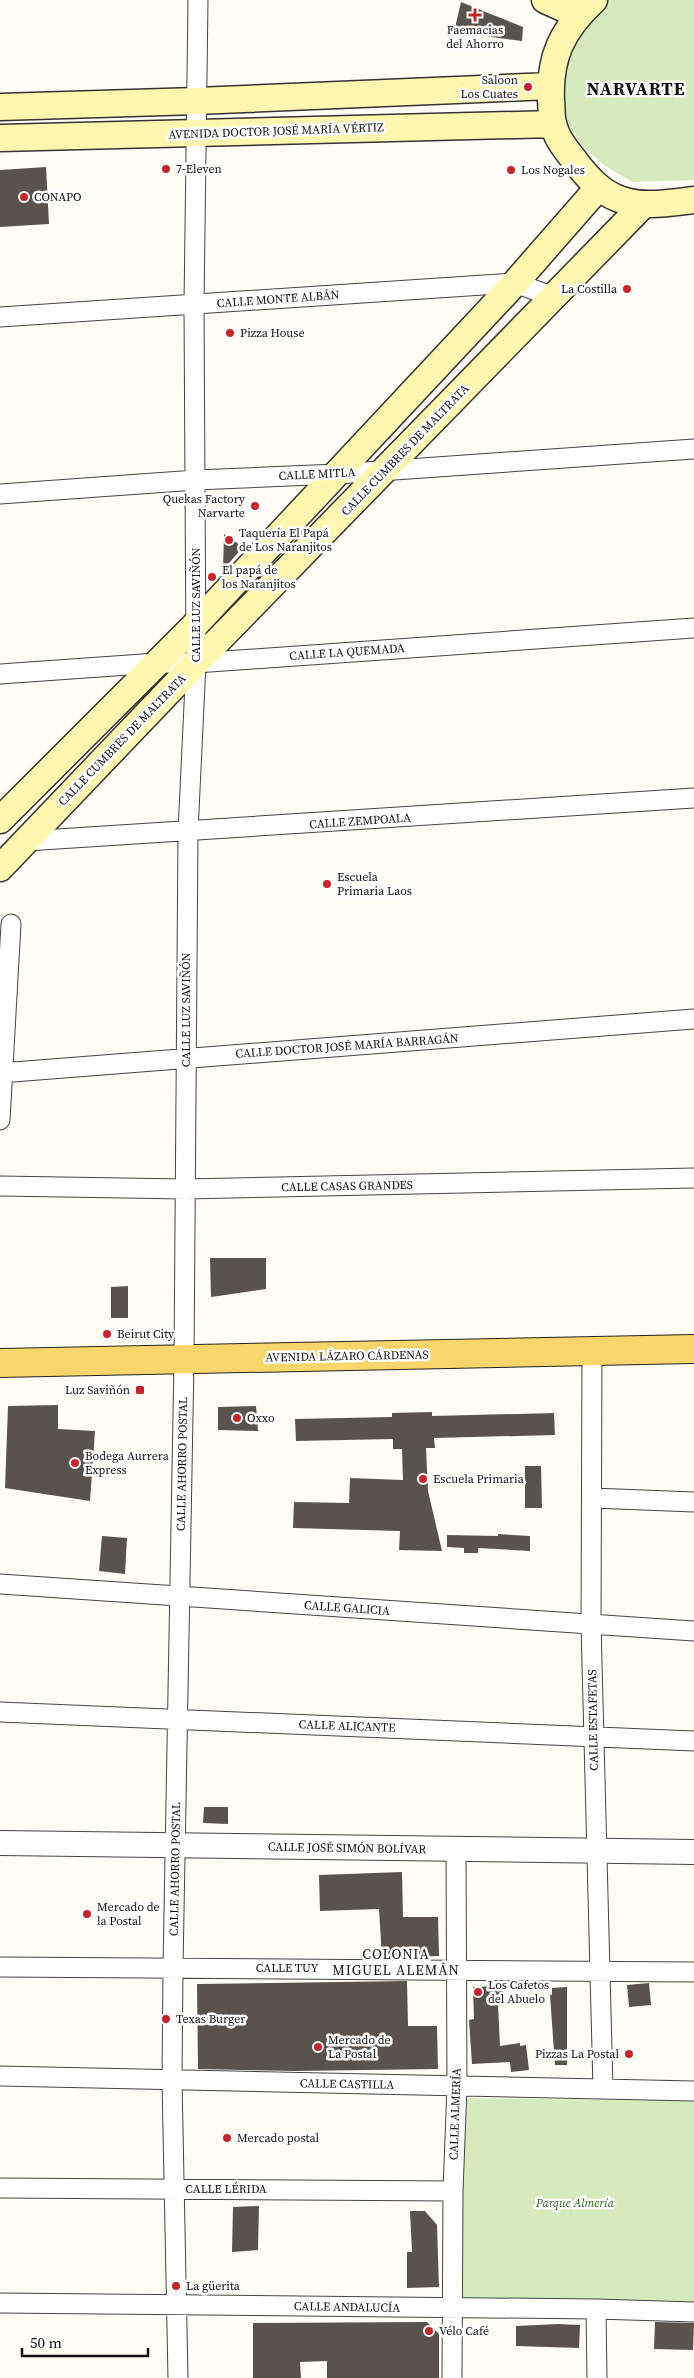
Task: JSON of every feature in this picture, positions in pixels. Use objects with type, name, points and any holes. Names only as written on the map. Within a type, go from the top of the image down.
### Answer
[{"type":"main road","points":[[545,0],[586,7],[561,40],[554,59],[551,86],[552,124],[564,147],[598,188],[619,199],[643,205],[694,200]]},
{"type":"main road","points":[[0,107],[197,101],[551,86]]},
{"type":"main road","name":"AVENIDA DOCTOR JOSÉ MARÍA VÉRTIZ","points":[[0,138],[552,124]]},
{"type":"main road","points":[[0,820],[194,626],[515,282],[598,188]]},
{"type":"main road","name":"CALLE CUMBRES DE MALTRATA","points":[[0,868],[196,663],[643,205]]},
{"type":"main road","name":"AVENIDA LÁZARO CÁRDENAS","points":[[0,1364],[694,1349]]},
{"type":"street","name":"CALLE LUZ SAVIÑÓN","points":[[184,1360],[188,832],[196,663],[194,626],[196,480],[194,304],[198,0]]},
{"type":"street","name":"CALLE MONTE ALBÁN","points":[[0,317],[515,282],[554,297]]},
{"type":"street","name":"CALLE MITLA","points":[[0,494],[196,480],[337,474],[694,449]]},
{"type":"street","name":"CALLE LA QUEMADA","points":[[0,674],[157,663],[196,663],[694,628]]},
{"type":"street","name":"CALLE ZEMPOALA","points":[[26,841],[694,798]]},
{"type":"street","points":[[0,1120],[1,1072],[11,924]]},
{"type":"street","name":"CALLE DOCTOR JOSÉ MARÍA BARRAGÁN","points":[[1,1072],[694,1019]]},
{"type":"street","name":"CALLE CASAS GRANDES","points":[[0,1186],[185,1189],[694,1178]]},
{"type":"street","name":"CALLE ESTAFETAS","points":[[592,1350],[591,1624],[603,2089]]},
{"type":"street","name":"CALLE AHORRO POSTAL","points":[[178,2378],[172,2080],[172,1968],[184,1360]]},
{"type":"street","points":[[592,1498],[694,1502]]},
{"type":"street","name":"CALLE GALICIA","points":[[0,1584],[694,1631]]},
{"type":"street","name":"CALLE ALICANTE","points":[[0,1712],[694,1741]]},
{"type":"street","name":"CALLE JOSÉ SIMÓN BOLÍVAR","points":[[0,1843],[694,1852]]},
{"type":"street","name":"CALLE ALMERÍA","points":[[452,2378],[453,2191],[457,2086],[456,1849]]},
{"type":"street","name":"CALLE TUY","points":[[0,1967],[694,1972]]},
{"type":"street","name":"CALLE CASTILLA","points":[[0,2076],[694,2091]]},
{"type":"street","name":"CALLE LÉRIDA","points":[[0,2188],[453,2191]]},
{"type":"street","name":"CALLE ANDALUCÍA","points":[[0,2303],[596,2309],[694,2312]]},
{"type":"street","points":[[596,2309],[597,2378]]},
{"type":"green space","points":[[606,0],[694,0],[694,180],[632,182],[604,165],[579,143],[563,114],[565,49]]},
{"type":"green space","name":"Parque Almería","points":[[460,2098],[694,2101],[694,2307],[455,2306]]},
{"type":"building","name":"Faemacias del Ahorro","points":[[461,2],[523,27],[522,41],[454,32]]},
{"type":"building","name":"CONAPO","points":[[46,167],[49,224],[0,227],[0,170]]},
{"type":"building","name":"Taquería El Papá de Los Naranjitos","points":[[224,534],[243,547],[223,570]]},
{"type":"building","points":[[210,1258],[266,1258],[266,1289],[211,1297]]},
{"type":"building","points":[[128,1286],[128,1318],[111,1318],[111,1287]]},
{"type":"building","points":[[58,1405],[58,1429],[95,1431],[90,1501],[5,1488],[8,1406]]},
{"type":"building","name":"Oxxo","points":[[256,1406],[258,1431],[218,1430],[218,1407]]},
{"type":"building","points":[[432,1412],[432,1416],[554,1413],[555,1435],[434,1438],[435,1448],[426,1448],[428,1491],[442,1551],[399,1550],[400,1531],[293,1528],[294,1502],[349,1503],[350,1478],[403,1480],[402,1449],[393,1449],[393,1439],[296,1441],[295,1419],[392,1417],[392,1413]]},
{"type":"building","points":[[525,1466],[541,1466],[542,1508],[525,1508]]},
{"type":"building","points":[[498,1534],[530,1536],[530,1551],[478,1548],[478,1553],[464,1553],[464,1548],[447,1547],[447,1535],[498,1536]]},
{"type":"building","points":[[102,1536],[127,1538],[125,1574],[99,1571]]},
{"type":"building","points":[[204,1807],[228,1807],[228,1824],[203,1823]]},
{"type":"building","points":[[402,1872],[403,1917],[438,1917],[439,1956],[382,1958],[379,1909],[320,1911],[319,1875]]},
{"type":"building","name":"Mercado de La Postal","points":[[407,1981],[408,2026],[437,2026],[438,2069],[294,2071],[198,2069],[197,1984]]},
{"type":"building","points":[[649,1983],[651,2005],[629,2007],[627,1985]]},
{"type":"building","points":[[503,1986],[504,2005],[498,2005],[500,2046],[520,2043],[520,2046],[526,2045],[529,2070],[511,2072],[510,2062],[472,2064],[469,2020],[474,2019],[473,1987]]},
{"type":"building","points":[[567,1987],[567,2065],[555,2065],[550,1995],[552,1995],[552,1988]]},
{"type":"building","points":[[259,2206],[258,2250],[232,2252],[233,2207]]},
{"type":"building","points":[[410,2211],[425,2211],[437,2225],[439,2287],[407,2288],[407,2252],[412,2252]]},
{"type":"building","points":[[427,2322],[439,2334],[439,2378],[327,2378],[327,2361],[300,2362],[301,2378],[253,2378],[253,2323]]},
{"type":"building","points":[[655,2322],[694,2323],[693,2350],[654,2349]]},
{"type":"building","points":[[580,2325],[579,2348],[516,2346],[516,2326]]},
{"type":"place","name":"Faemacias del Ahorro","points":[[475,15]]},
{"type":"place","name":"Saloon Los Cuates","points":[[528,87]]},
{"type":"place","name":"7-Eleven","points":[[166,169]]},
{"type":"place","name":"Los Nogales","points":[[511,170]]},
{"type":"place","name":"CONAPO","points":[[24,197]]},
{"type":"place","name":"La Costilla","points":[[627,289]]},
{"type":"place","name":"Pizza House","points":[[230,333]]},
{"type":"place","name":"Quekas Factory Narvarte","points":[[255,506]]},
{"type":"place","name":"Taquería El Papá de Los Naranjitos","points":[[229,540]]},
{"type":"place","name":"El papá de los Naranjitos","points":[[212,577]]},
{"type":"place","name":"Escuela Primaria Laos","points":[[327,884]]},
{"type":"place","name":"Beirut City","points":[[107,1334]]},
{"type":"place","name":"Luz Saviñón","points":[[140,1390]]},
{"type":"place","name":"Oxxo","points":[[237,1418]]},
{"type":"place","name":"Bodega Aurrera Express","points":[[75,1463]]},
{"type":"place","name":"Escuela Primaria","points":[[423,1479]]},
{"type":"place","name":"Mercado de la Postal","points":[[87,1914]]},
{"type":"place","name":"Los Cafetos del Abuelo","points":[[478,1992]]},
{"type":"place","name":"Texas Burger","points":[[166,2019]]},
{"type":"place","name":"Mercado de La Postal","points":[[318,2047]]},
{"type":"place","name":"Pizzas La Postal","points":[[629,2054]]},
{"type":"place","name":"Mercado postal","points":[[227,2138]]},
{"type":"place","name":"La güerita","points":[[176,2286]]},
{"type":"place","name":"Vélo Café","points":[[429,2331]]},
{"type":"district","name":"NARVARTE","points":[[636,89]]},
{"type":"district","name":"COLONIA MIGUEL ALEMÁN","points":[[396,1962]]}]
